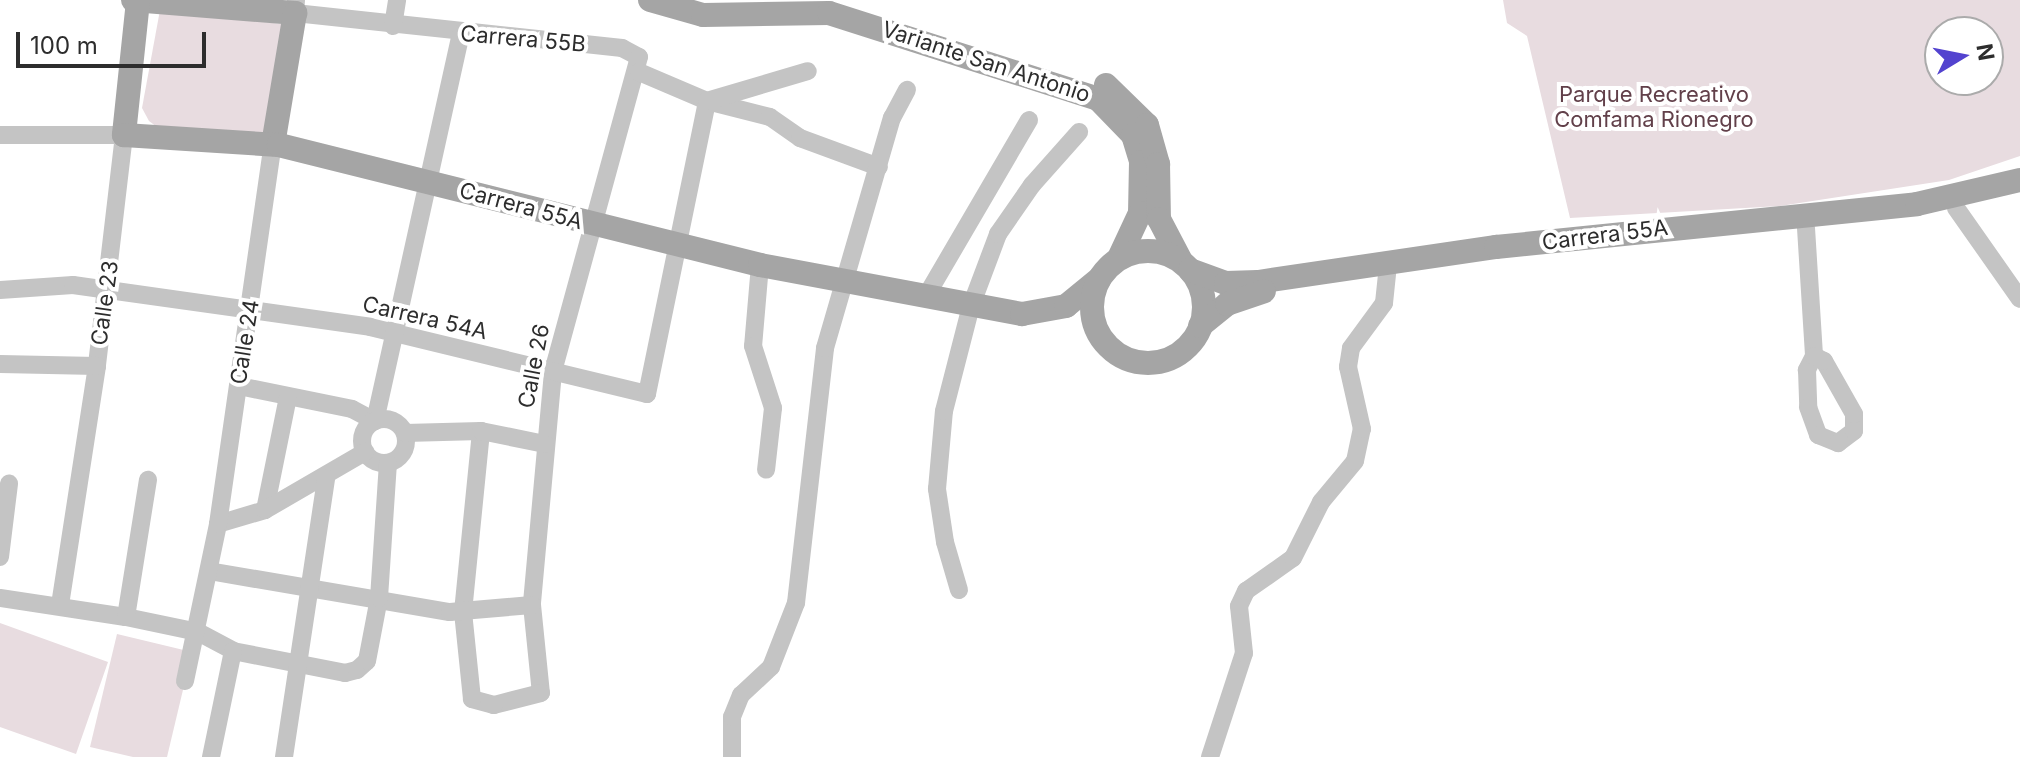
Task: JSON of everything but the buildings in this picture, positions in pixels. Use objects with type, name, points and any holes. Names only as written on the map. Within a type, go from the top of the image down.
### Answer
[{"type":"main road","name":"Carrera 55B","points":[[136,0],[296,6]]},
{"type":"main road","name":"Calle 23","points":[[124,135],[136,0]]},
{"type":"main road","name":"Variante San Antonio","points":[[650,0],[703,15],[829,13],[1098,99],[1133,135],[1141,162],[1136,229],[1119,258]]},
{"type":"main road","name":"Variante San Antonio","points":[[847,0],[1112,89],[1132,106],[1154,143],[1159,219],[1186,266]]},
{"type":"main road","name":"Calle 24","points":[[273,144],[296,6]]},
{"type":"main road","name":"Carrera 55A","points":[[124,135],[273,144],[760,265],[925,298],[1038,314],[1098,332]]},
{"type":"main road","name":"Carrera 55A","points":[[1186,266],[1226,283],[1258,282],[1509,246],[1917,204],[2020,180]]},
{"type":"main road","name":"Carrera 55A","points":[[1200,326],[1249,294],[1603,245],[1806,228],[1956,208],[2020,191]]},
{"type":"main road","points":[[1150,250],[1186,266],[1202,293],[1200,326],[1181,352],[1152,363],[1120,356],[1098,332],[1092,300],[1099,279],[1119,258],[1150,250]]},
{"type":"main road","name":"Carrera 55A","points":[[1038,314],[1066,306],[1099,279]]},
{"type":"street","points":[[393,26],[397,0]]},
{"type":"street","name":"Carrera 55B","points":[[296,6],[393,26],[622,48],[639,57],[639,72],[707,101],[770,117],[800,138],[879,167]]},
{"type":"street","points":[[388,463],[375,461],[365,452],[364,431],[375,421],[461,33]]},
{"type":"street","points":[[675,245],[707,101],[808,71]]},
{"type":"street","name":"Calle 26","points":[[463,612],[472,699],[494,705],[532,699],[541,693],[542,678],[532,605],[553,372],[639,72]]},
{"type":"street","points":[[732,757],[732,717],[741,695],[771,667],[796,603],[825,348],[892,118],[907,90]]},
{"type":"street","points":[[925,298],[1029,120]]},
{"type":"street","points":[[959,590],[940,521],[938,448],[971,306],[998,234],[1032,185],[1079,132]]},
{"type":"street","name":"Carrera 55A","points":[[0,135],[124,135]]},
{"type":"street","name":"Calle 23","points":[[60,604],[97,366],[124,135]]},
{"type":"street","name":"Calle 24","points":[[185,681],[198,632],[218,524],[273,144]]},
{"type":"street","points":[[1956,208],[2020,299]]},
{"type":"street","points":[[1806,228],[1814,356]]},
{"type":"street","name":"Carrera 54A","points":[[0,290],[73,285],[106,293],[250,314],[394,331],[647,394],[675,245]]},
{"type":"street","points":[[760,265],[753,346],[773,408],[766,470]]},
{"type":"street","points":[[1210,757],[1244,653],[1239,606],[1246,591],[1293,558],[1321,502],[1355,461],[1362,429],[1348,367],[1351,348],[1384,303],[1387,273]]},
{"type":"street","points":[[0,364],[97,366]]},
{"type":"street","points":[[239,386],[352,409],[375,421],[393,421],[405,433],[481,431],[545,444]]},
{"type":"street","points":[[265,510],[288,397]]},
{"type":"street","points":[[463,612],[481,431]]},
{"type":"street","points":[[0,598],[60,604],[198,632],[233,651],[345,673],[367,661],[379,598],[388,463],[404,450],[405,433]]},
{"type":"street","points":[[218,524],[265,510],[326,478],[365,452]]},
{"type":"street","points":[[284,757],[301,663],[326,478]]},
{"type":"street","points":[[126,617],[148,480]]},
{"type":"street","points":[[0,557],[9,484]]},
{"type":"street","points":[[209,571],[463,612],[532,605]]},
{"type":"street","points":[[211,757],[233,651]]},
{"type":"green space","name":"Parque Recreativo Comfama Rionegro","points":[[1503,0],[2020,0],[2020,156],[1949,180],[1780,206],[1570,218],[1527,36],[1507,23]]},
{"type":"green space","points":[[160,10],[282,24],[265,133],[157,127],[149,121],[142,108]]},
{"type":"green space","points":[[0,623],[108,662],[76,754],[0,727]]},
{"type":"green space","points":[[117,634],[192,652],[167,757],[133,757],[90,747]]}]
